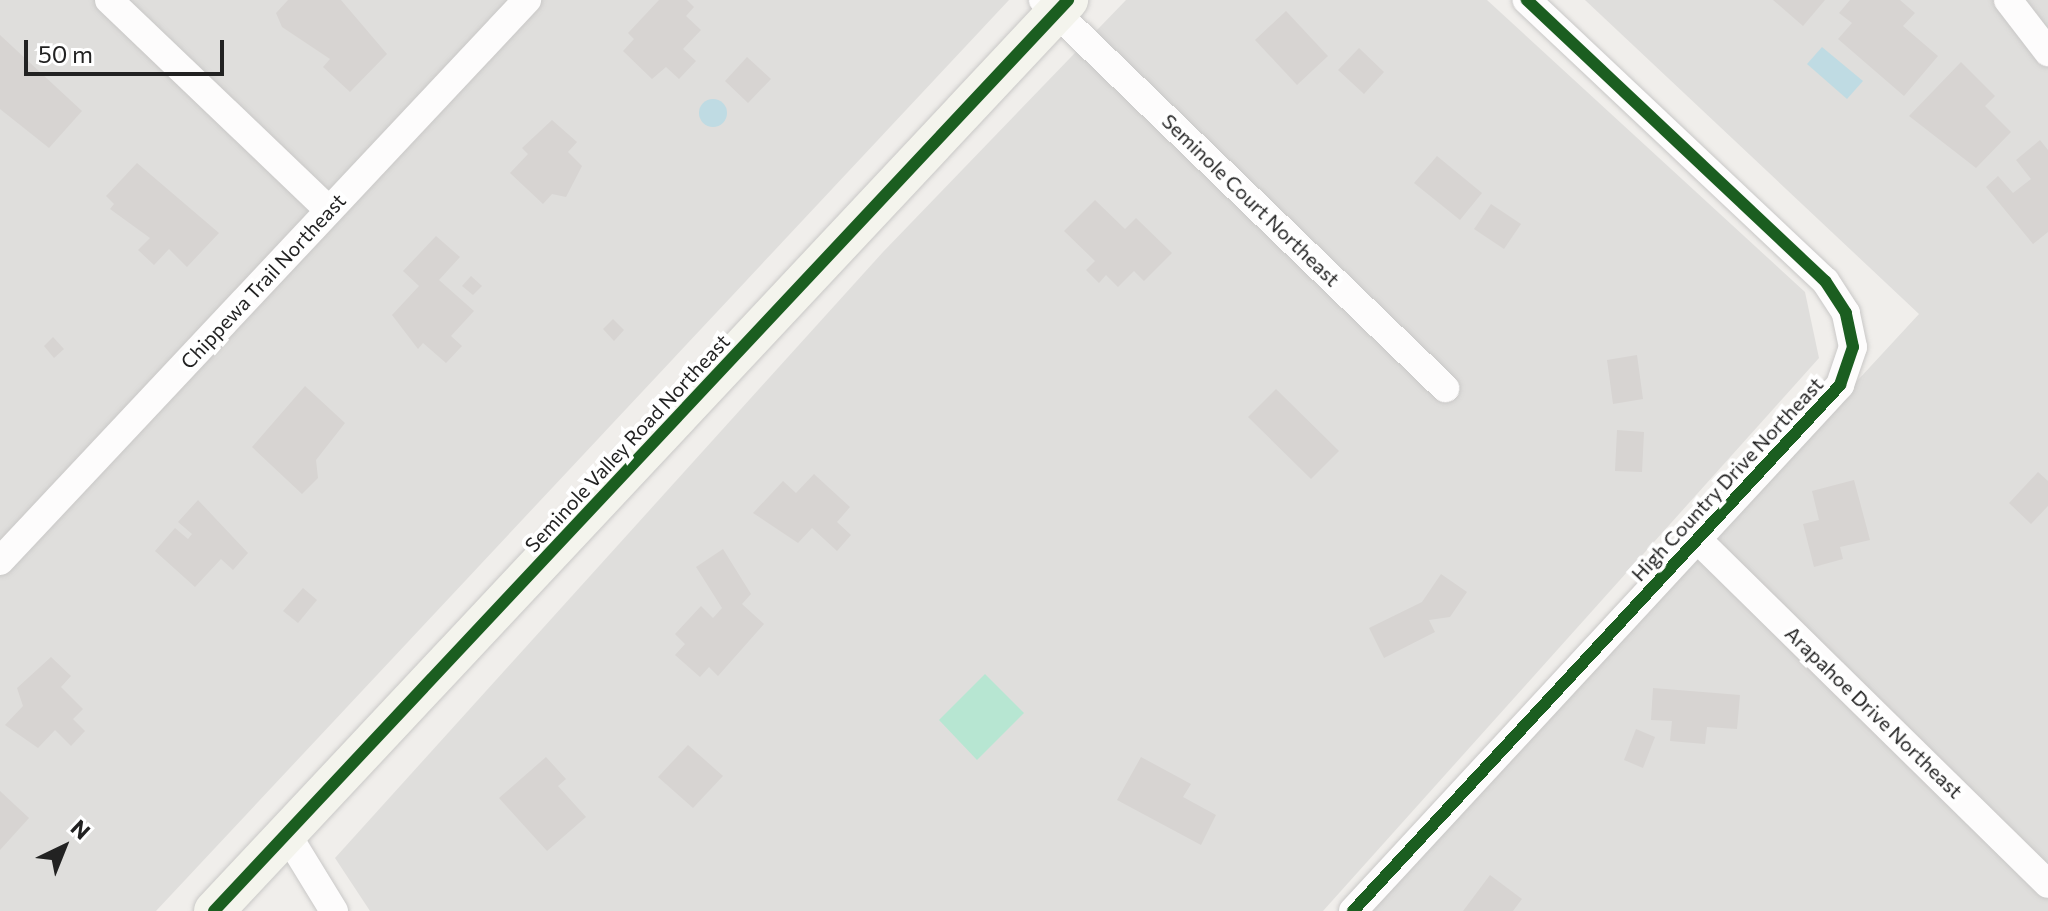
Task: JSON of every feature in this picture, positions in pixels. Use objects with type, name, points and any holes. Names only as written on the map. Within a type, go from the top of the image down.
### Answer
[{"type":"street","points":[[109,0],[329,210]]},
{"type":"street","name":"Chippewa Trail Northeast","points":[[0,561],[527,0]]},
{"type":"street","name":"High Country Drive Northeast","points":[[1353,911],[1699,541],[1840,385],[1853,347],[1846,313],[1825,281],[1527,0]]},
{"type":"street","points":[[2008,0],[2048,52]]},
{"type":"street","name":"Seminole Court Northeast","points":[[1056,4],[1445,388]]},
{"type":"street","name":"Seminole Valley Road Northeast","points":[[214,911],[288,836],[1056,4]]},
{"type":"street","name":"Arapahoe Drive Northeast","points":[[1699,541],[2048,884]]},
{"type":"street","points":[[288,836],[334,911]]},
{"type":"shaded area","points":[[0,0],[1009,0],[156,911],[0,911]]},
{"type":"shaded area","points":[[1126,0],[1487,0],[1805,292],[1819,358],[1323,911],[370,911],[335,858],[883,252]]},
{"type":"shaded area","points":[[1585,0],[2048,0],[2048,911],[1367,911],[1919,314]]},
{"type":"green space","points":[[985,674],[1024,713],[977,760],[939,720]]},
{"type":"water","points":[[1822,47],[1863,81],[1847,99],[1807,64]]},
{"type":"water","points":[[713,99],[723,103],[727,113],[723,123],[713,127],[703,123],[699,113],[703,103]]},
{"type":"building","points":[[288,0],[341,0],[387,54],[350,92],[323,67],[330,59],[282,27],[276,13]]},
{"type":"building","points":[[659,0],[687,0],[694,7],[686,16],[701,30],[683,49],[696,61],[679,79],[666,67],[652,79],[623,51],[634,39],[628,33]]},
{"type":"building","points":[[1773,0],[1825,0],[1803,26]]},
{"type":"building","points":[[1850,0],[1900,0],[1915,13],[1903,26],[1938,56],[1904,96],[1838,39],[1852,23],[1839,13]]},
{"type":"building","points":[[1286,11],[1328,56],[1297,85],[1255,40]]},
{"type":"building","points":[[0,35],[82,111],[49,148],[0,109]]},
{"type":"building","points":[[1359,48],[1384,72],[1364,94],[1338,70]]},
{"type":"building","points":[[747,57],[771,79],[748,103],[725,81]]},
{"type":"building","points":[[1961,62],[1995,96],[1985,106],[2011,132],[1976,168],[1909,116]]},
{"type":"building","points":[[552,120],[577,142],[568,152],[582,166],[566,197],[552,194],[543,204],[510,173],[528,154],[522,148]]},
{"type":"building","points":[[2040,140],[2048,150],[2048,232],[2033,244],[1986,187],[1998,176],[2013,193],[2031,179],[2016,160]]},
{"type":"building","points":[[1437,156],[1482,193],[1460,220],[1414,183]]},
{"type":"building","points":[[137,163],[219,233],[187,267],[169,249],[154,265],[138,250],[150,238],[110,209],[114,204],[106,196]]},
{"type":"building","points":[[1095,200],[1125,229],[1136,218],[1172,253],[1144,281],[1134,271],[1118,287],[1106,275],[1099,283],[1086,270],[1095,261],[1064,231]]},
{"type":"building","points":[[1491,204],[1521,224],[1504,249],[1474,229]]},
{"type":"building","points":[[436,236],[460,257],[439,280],[474,311],[451,336],[462,346],[446,363],[423,343],[418,349],[392,315],[419,286],[403,271]]},
{"type":"building","points":[[471,276],[482,286],[473,295],[462,286]]},
{"type":"building","points":[[613,319],[624,330],[614,341],[603,329]]},
{"type":"building","points":[[53,337],[64,349],[54,358],[44,346]]},
{"type":"building","points":[[1637,355],[1643,399],[1613,404],[1607,360]]},
{"type":"building","points":[[305,386],[345,423],[316,460],[318,478],[302,494],[252,447]]},
{"type":"building","points":[[1276,389],[1339,451],[1311,479],[1248,417]]},
{"type":"building","points":[[1617,430],[1644,432],[1642,472],[1615,471]]},
{"type":"building","points":[[2038,472],[2048,481],[2048,506],[2031,524],[2009,503]]},
{"type":"building","points":[[814,474],[850,507],[837,522],[851,535],[837,551],[812,528],[798,543],[753,513],[783,481],[796,493]]},
{"type":"building","points":[[1854,480],[1870,540],[1840,547],[1843,559],[1814,567],[1803,524],[1819,520],[1812,491]]},
{"type":"building","points":[[198,500],[248,553],[233,570],[221,559],[195,587],[155,551],[175,528],[188,539],[192,534],[178,522]]},
{"type":"building","points":[[723,549],[751,594],[742,604],[764,624],[718,676],[709,667],[700,677],[675,655],[685,644],[675,634],[701,606],[713,618],[722,608],[696,567]]},
{"type":"building","points":[[1441,574],[1467,592],[1450,617],[1429,620],[1435,632],[1384,658],[1369,628],[1422,602]]},
{"type":"building","points":[[303,588],[317,600],[298,623],[283,611]]},
{"type":"building","points":[[51,657],[71,676],[61,687],[83,709],[73,719],[85,731],[71,746],[55,730],[38,748],[5,725],[23,706],[17,688]]},
{"type":"building","points":[[1653,688],[1740,695],[1737,729],[1707,727],[1705,744],[1670,741],[1672,721],[1651,720]]},
{"type":"building","points":[[1636,729],[1655,737],[1643,768],[1624,760]]},
{"type":"building","points":[[688,745],[723,776],[693,808],[658,777]]},
{"type":"building","points":[[546,757],[566,779],[558,786],[586,817],[547,851],[499,798]]},
{"type":"building","points":[[1141,757],[1191,784],[1183,797],[1216,815],[1201,845],[1117,800]]},
{"type":"building","points":[[0,791],[29,818],[0,850]]},
{"type":"building","points":[[1490,875],[1522,899],[1513,911],[1463,911]]},
{"type":"cycle path","points":[[214,911],[1068,0]]},
{"type":"cycle path","points":[[1353,911],[1840,385],[1853,347],[1846,313],[1825,281],[1527,0]]}]
